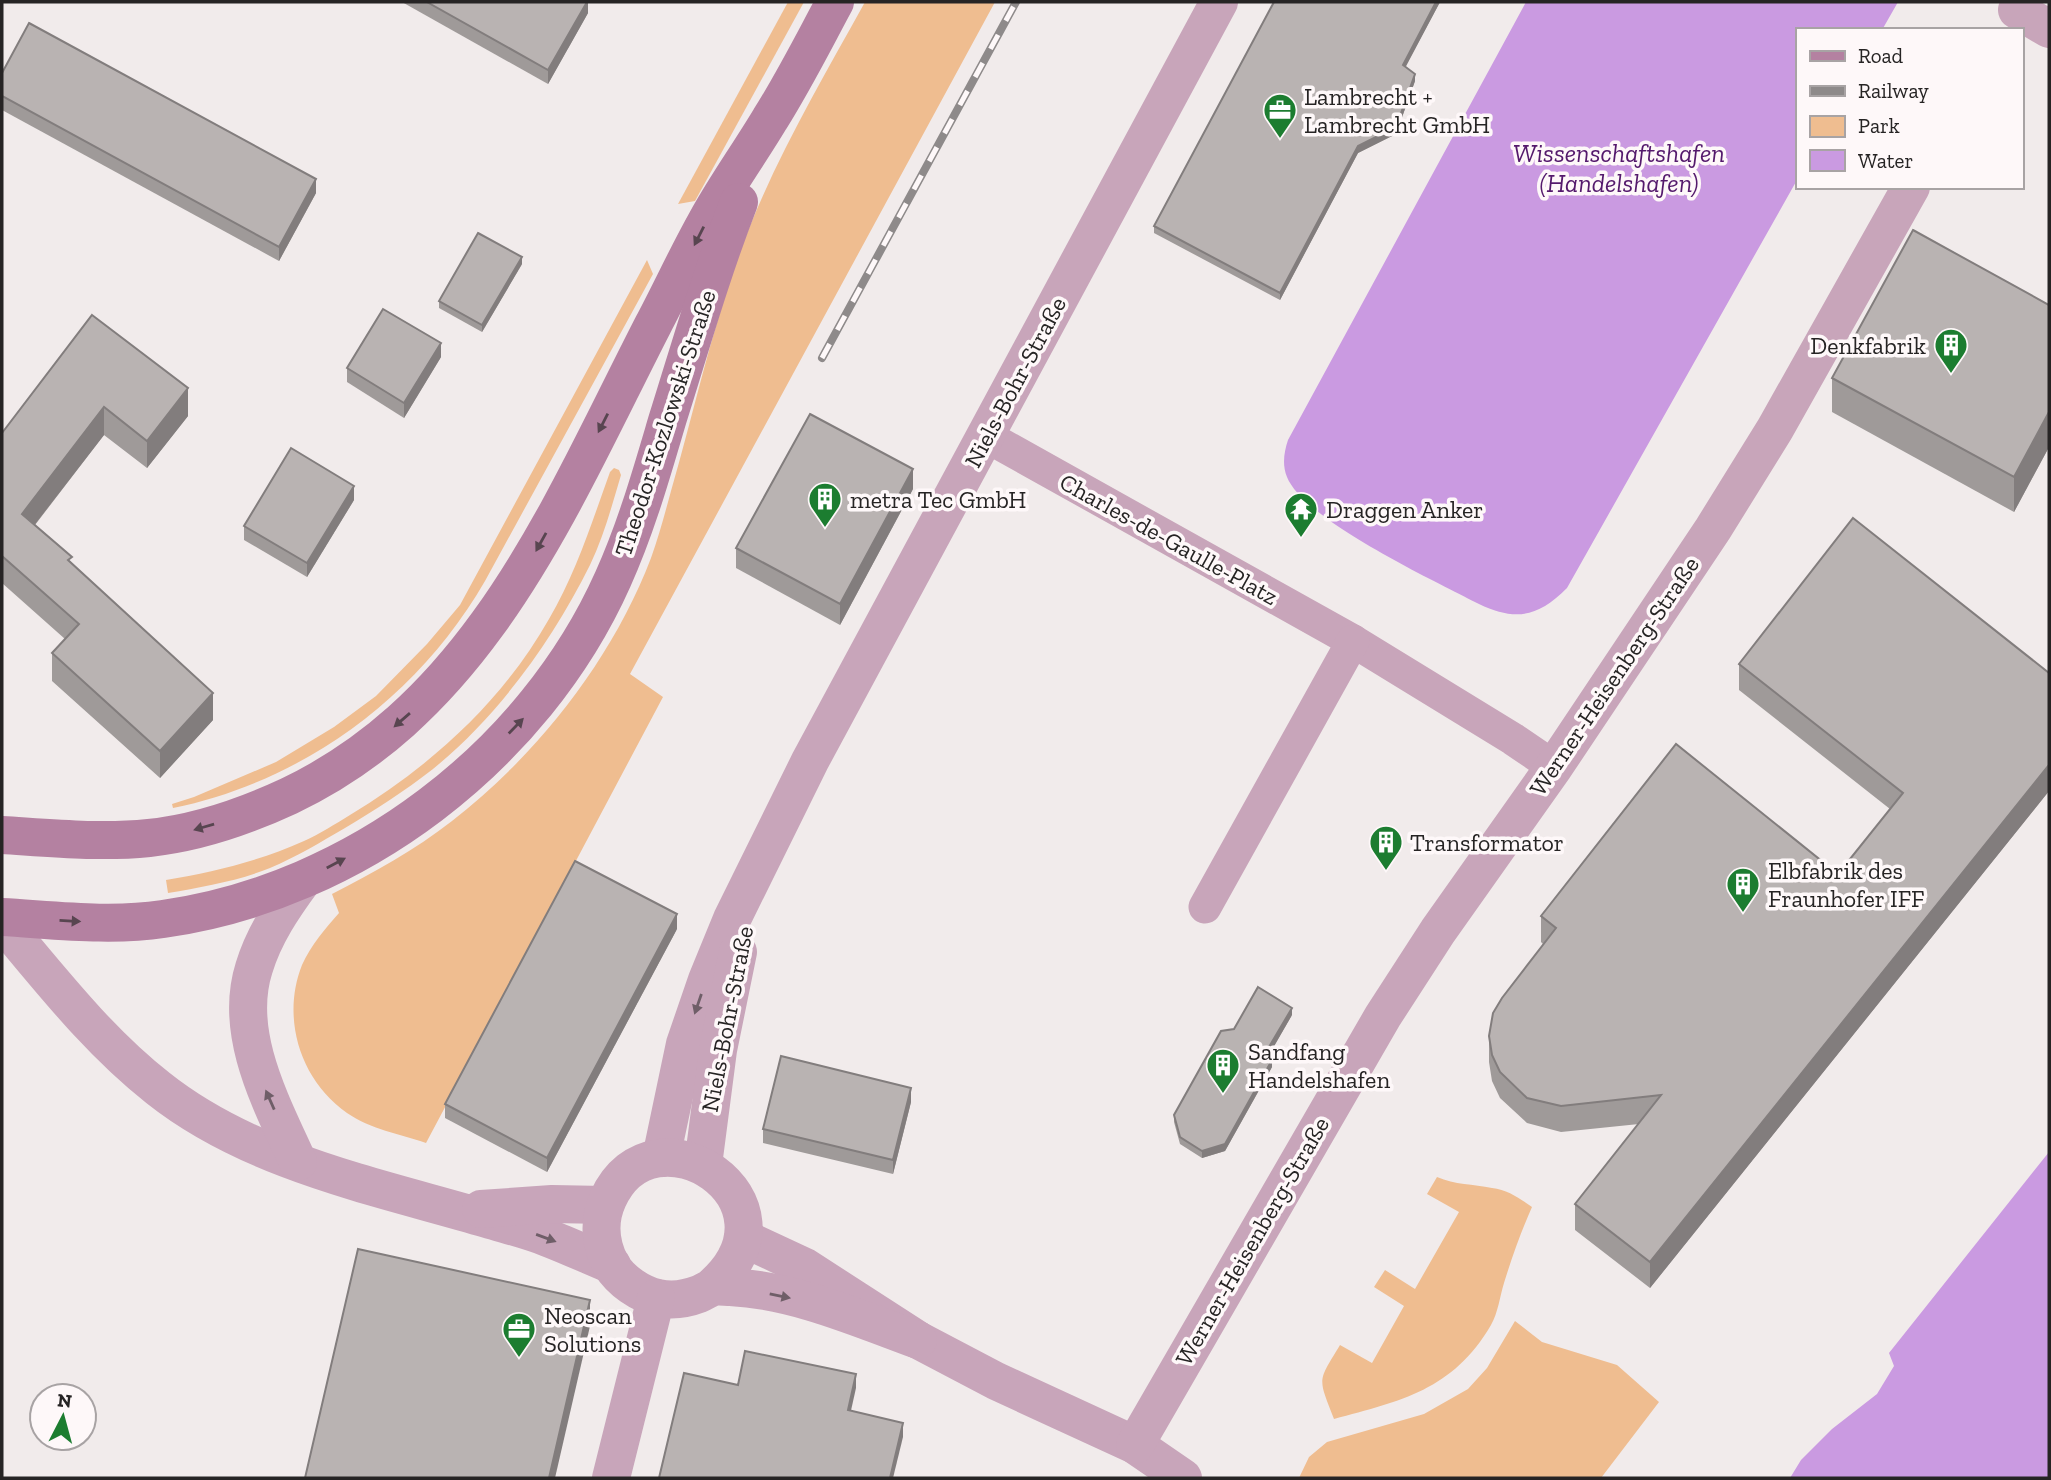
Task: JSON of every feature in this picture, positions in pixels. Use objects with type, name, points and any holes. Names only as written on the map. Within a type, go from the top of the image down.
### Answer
[{"type":"main road","name":"Theodor-Kozlowski-Straße","points":[[2,835],[105,841],[150,838],[195,829],[245,814],[327,776],[411,713],[473,644],[518,581],[573,482],[707,219],[773,115],[835,2]]},
{"type":"main road","name":"Theodor-Kozlowski-Straße","points":[[2,919],[88,922],[160,920],[221,908],[303,880],[392,832],[428,807],[463,778],[525,716],[583,639],[614,576],[639,516],[716,267],[773,115]]},
{"type":"street","name":"Niels-Bohr-Straße","points":[[661,1158],[685,1044],[732,919],[810,761],[1219,2]]},
{"type":"street","points":[[2014,14],[2049,29]]},
{"type":"street","name":"Werner-Heisenberg-Straße","points":[[1135,1446],[1383,1016],[1438,931],[1649,627],[1775,429],[1910,189]]},
{"type":"street","name":"Charles-de-Gaulle-Platz","points":[[986,436],[1353,641],[1554,767]]},
{"type":"street","points":[[1205,907],[1353,641]]},
{"type":"street","name":"Niels-Bohr-Straße","points":[[703,1164],[718,1049],[756,875]]},
{"type":"street","points":[[298,1162],[263,1082],[251,1035],[248,999],[253,970],[266,938],[280,911],[303,880]]},
{"type":"street","points":[[2,919],[76,1009],[123,1057],[159,1089],[228,1133],[298,1162],[548,1238],[612,1265]]},
{"type":"street","points":[[712,1287],[733,1265],[743,1238],[742,1216],[734,1195],[722,1178],[703,1164],[683,1159],[661,1158],[626,1174],[605,1205],[601,1236],[612,1265],[631,1286],[656,1298],[685,1298],[712,1287],[733,1287],[795,1299],[857,1317],[918,1340]]},
{"type":"street","points":[[458,1211],[552,1204],[605,1205]]},
{"type":"street","points":[[743,1238],[805,1267],[918,1340],[996,1381],[1135,1446],[1183,1478]]},
{"type":"street","points":[[611,1478],[656,1298]]},
{"type":"green space","points":[[788,2],[804,2],[695,201],[678,204]]},
{"type":"green space","points":[[865,2],[995,2],[630,674],[663,697],[426,1143],[365,1123],[347,1113],[317,1083],[299,1046],[295,1026],[296,985],[302,965],[314,944],[339,913],[332,894],[423,842],[484,795],[514,766],[569,703],[616,633],[654,550],[718,319],[749,229],[795,130]]},
{"type":"green space","points":[[647,260],[653,274],[485,581],[458,623],[426,662],[391,697],[353,728],[312,755],[268,777],[221,795],[173,808],[172,804],[276,762],[334,727],[376,696],[427,644],[460,605]]},
{"type":"green space","points":[[614,468],[619,470],[621,475],[604,532],[575,593],[522,675],[502,701],[457,748],[390,800],[289,859],[245,877],[168,893],[166,880],[253,860],[322,832],[409,775],[462,730],[509,678],[559,602],[610,472]]},
{"type":"green space","points":[[1437,1177],[1503,1191],[1532,1207],[1520,1235],[1491,1325],[1460,1365],[1442,1379],[1403,1398],[1334,1419],[1322,1380],[1340,1345],[1372,1363],[1404,1306],[1374,1287],[1385,1270],[1415,1289],[1459,1212],[1427,1194]]},
{"type":"green space","points":[[1515,1321],[1542,1342],[1617,1365],[1659,1402],[1601,1478],[1299,1478],[1309,1457],[1327,1442],[1424,1414],[1468,1389],[1487,1368]]},
{"type":"water","name":"Wissenschaftshafen (Handelshafen)","points":[[1526,2],[1898,2],[1883,28],[1796,28],[1796,182],[1567,588],[1546,606],[1525,614],[1504,613],[1492,609],[1403,565],[1344,530],[1298,494],[1287,477],[1284,458],[1288,440]]},
{"type":"water","points":[[2049,1152],[2049,1478],[1790,1478],[1801,1460],[1832,1429],[1877,1394],[1894,1366],[1889,1353]]},
{"type":"building","points":[[427,2],[587,2],[548,70]]},
{"type":"building","points":[[1274,2],[1436,2],[1403,65],[1415,74],[1396,127],[1358,146],[1280,293],[1154,226]]},
{"type":"building","points":[[29,23],[316,179],[279,247],[2,96],[2,73]]},
{"type":"building","name":"Denkfabrik","points":[[1913,230],[2049,305],[2049,412],[2014,477],[1832,378]]},
{"type":"building","points":[[478,233],[522,257],[482,325],[439,301]]},
{"type":"building","points":[[383,309],[441,343],[404,403],[347,368]]},
{"type":"building","points":[[92,315],[188,388],[147,441],[104,407],[22,514],[72,557],[68,560],[213,693],[160,751],[52,653],[79,624],[2,556],[2,433]]},
{"type":"building","name":"metra Tec GmbH","points":[[810,414],[913,469],[840,604],[736,548]]},
{"type":"building","points":[[291,448],[354,486],[307,563],[244,526]]},
{"type":"building","name":"Elbfabrik des Fraunhofer IFF","points":[[1853,518],[2049,673],[2049,765],[1650,1262],[1575,1204],[1661,1095],[1561,1106],[1527,1098],[1500,1072],[1492,1055],[1489,1036],[1493,1013],[1556,928],[1541,916],[1676,744],[1838,874],[1903,793],[1739,664]]},
{"type":"building","points":[[575,861],[677,914],[547,1158],[445,1104]]},
{"type":"building","name":"Sandfang Handelshafen","points":[[1258,987],[1292,1008],[1269,1047],[1272,1060],[1225,1144],[1202,1151],[1180,1137],[1174,1115],[1221,1031],[1234,1029]]},
{"type":"building","points":[[781,1056],[911,1088],[893,1160],[763,1129]]},
{"type":"building","points":[[358,1249],[590,1300],[549,1478],[305,1478]]},
{"type":"building","points":[[745,1351],[856,1374],[848,1410],[903,1423],[890,1478],[659,1478],[684,1373],[738,1385]]},
{"type":"railway","points":[[822,358],[1016,2]]},
{"type":"place","name":"Lambrecht + Lambrecht GmbH","points":[[1280,140]]},
{"type":"place","name":"Denkfabrik","points":[[1951,375]]},
{"type":"place","name":"metra Tec GmbH","points":[[825,529]]},
{"type":"place","name":"Draggen Anker","points":[[1301,539]]},
{"type":"place","name":"Transformator","points":[[1386,872]]},
{"type":"place","name":"Elbfabrik des Fraunhofer IFF","points":[[1743,914]]},
{"type":"place","name":"Sandfang Handelshafen","points":[[1223,1095]]},
{"type":"place","name":"Neoscan Solutions","points":[[519,1359]]}]
